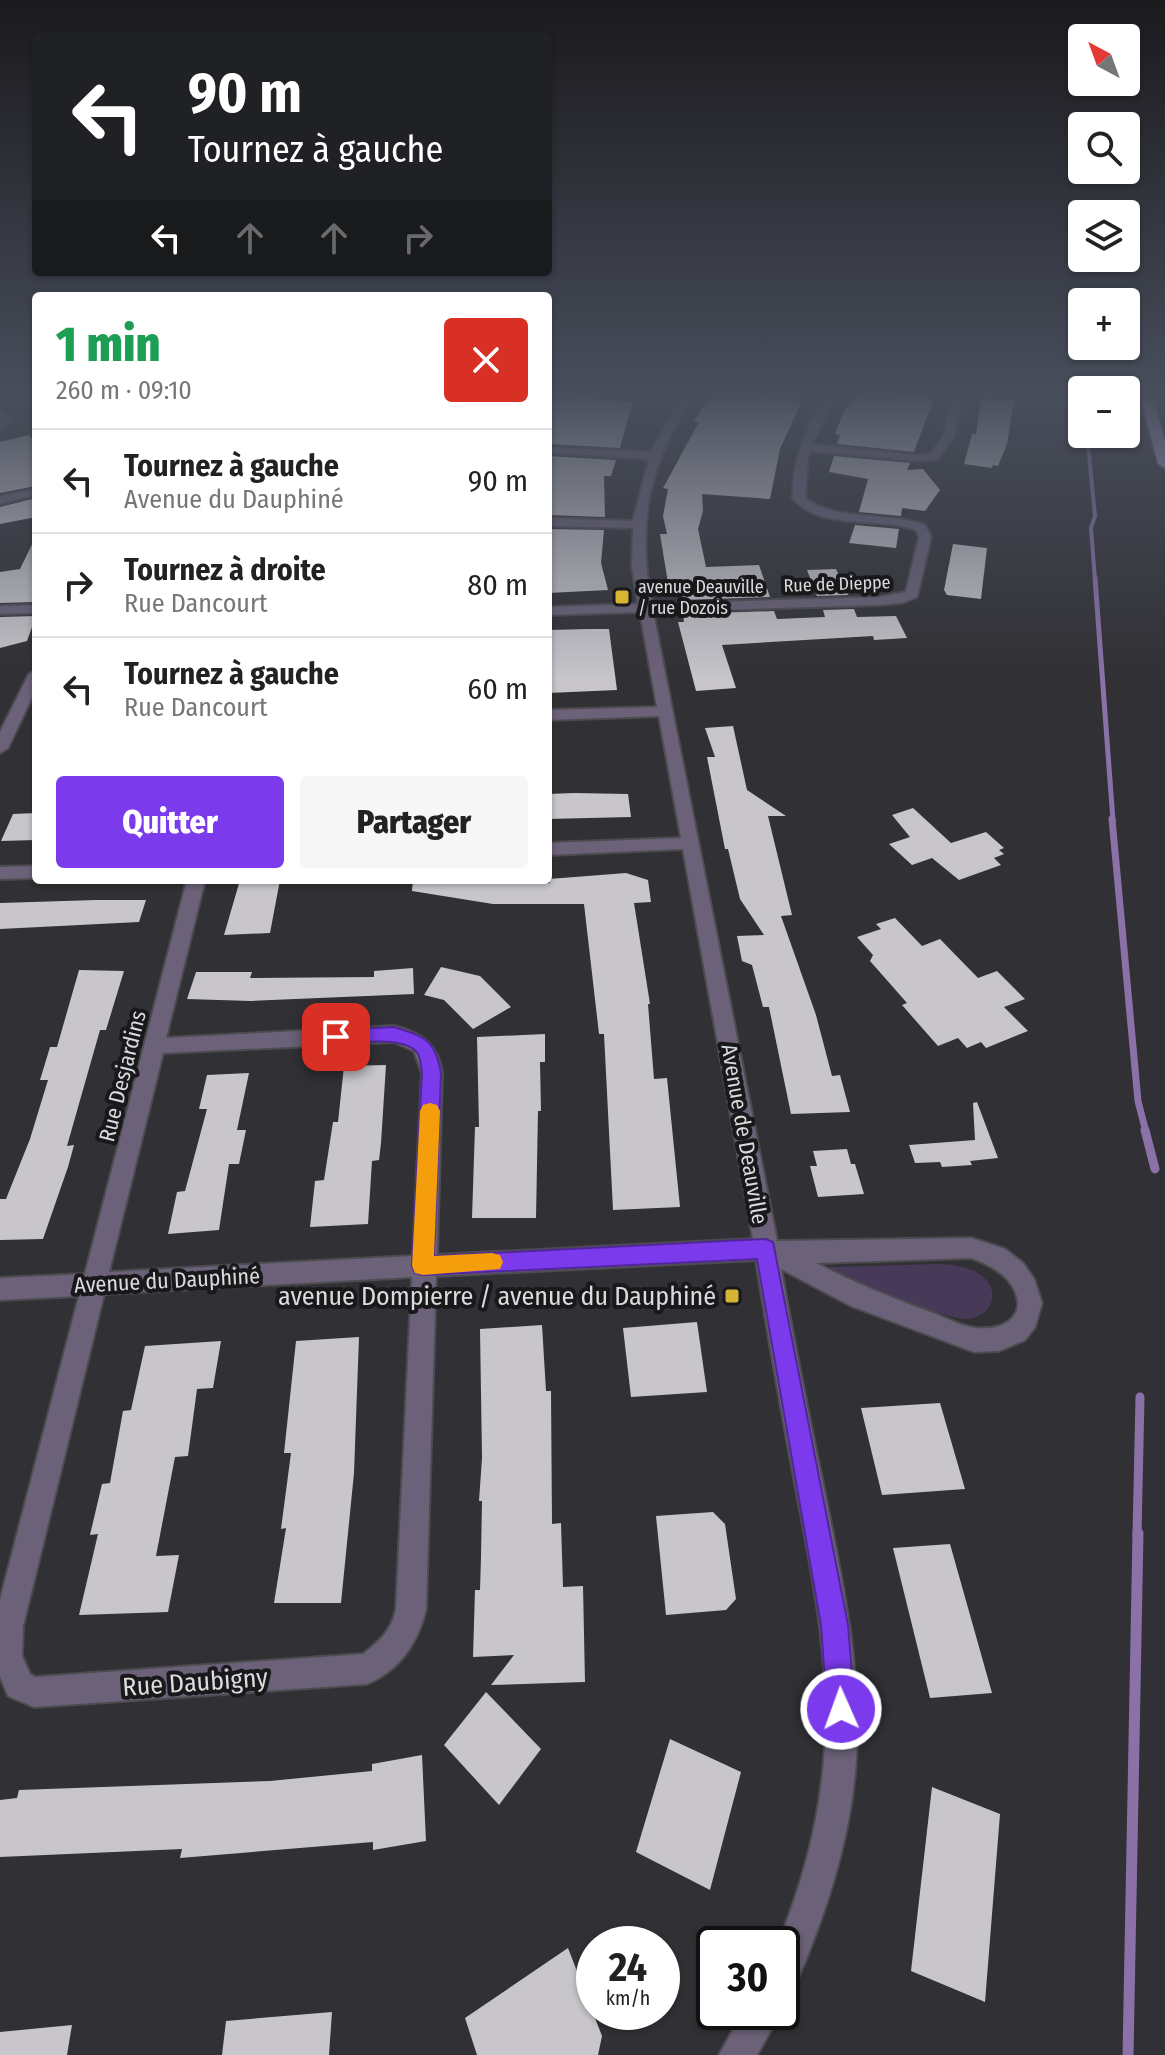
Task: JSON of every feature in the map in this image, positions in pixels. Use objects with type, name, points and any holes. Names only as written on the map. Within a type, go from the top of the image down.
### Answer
[{"type":"street","name":"Avenue de Deauville","points":[[647,489],[639,525],[638,567],[643,609],[766,1249],[830,1597],[839,1667],[838,1782],[830,1832],[800,1930]]},
{"type":"street","name":"Rue de Dieppe","points":[[643,609],[888,601],[912,594],[922,556],[923,531],[907,522],[829,512],[804,505],[798,494],[799,489]]},
{"type":"street","points":[[0,500],[32,493]]},
{"type":"street","points":[[552,522],[639,525]]},
{"type":"street","points":[[0,610],[32,609]]},
{"type":"street","points":[[552,611],[643,609]]},
{"type":"street","points":[[0,748],[7,720],[32,680]]},
{"type":"street","points":[[552,715],[663,711]]},
{"type":"street","points":[[7,720],[32,718]]},
{"type":"street","points":[[552,849],[689,843]]},
{"type":"street","points":[[0,873],[32,872]]},
{"type":"street","name":"Rue Desjardins","points":[[95,1283],[195,884]]},
{"type":"street","name":"Rue Daubigny","points":[[95,1283],[8,1626],[9,1667],[19,1685],[34,1692],[352,1672],[367,1669],[392,1651],[408,1625],[411,1609],[432,1073],[428,1053],[420,1044],[394,1034],[155,1046]]},
{"type":"street","name":"Avenue du Dauphiné","points":[[0,1289],[766,1249],[808,1253],[959,1248],[987,1252],[1016,1269],[1025,1280],[1029,1293],[1028,1317],[1012,1336],[990,1342],[974,1340],[860,1298],[766,1249]]},
{"type":"street","points":[[737,2055],[752,2030]]},
{"type":"shaded area","points":[[940,1264],[967,1268],[984,1278],[992,1292],[990,1306],[985,1312],[968,1319],[941,1314],[828,1271],[830,1267]]},
{"type":"building","points":[[0,489],[21,489],[0,493]]},
{"type":"building","points":[[552,489],[604,489],[605,517],[552,515]]},
{"type":"building","points":[[668,489],[772,489],[770,499],[702,494],[703,511],[698,529],[706,567],[759,565],[770,597],[681,600],[679,583],[668,583],[660,534],[667,534],[663,516]]},
{"type":"building","points":[[865,489],[940,490],[925,511],[902,508],[901,516],[859,512]]},
{"type":"building","points":[[32,499],[32,518],[0,524],[0,507]]},
{"type":"building","points":[[855,525],[899,529],[896,548],[849,543]]},
{"type":"building","points":[[552,529],[604,530],[601,563],[608,590],[552,593]]},
{"type":"building","points":[[32,544],[32,602],[0,603],[0,572],[20,569]]},
{"type":"building","points":[[953,544],[987,548],[981,599],[947,595],[944,590]]},
{"type":"building","points":[[836,569],[848,595],[817,596],[807,570]]},
{"type":"building","points":[[854,609],[857,617],[896,616],[907,638],[874,640],[873,636],[722,645],[736,688],[696,691],[678,622],[684,622],[683,614],[774,611],[777,619],[825,617],[823,610]]},
{"type":"building","points":[[32,616],[27,641],[0,648],[0,617]]},
{"type":"building","points":[[609,629],[617,690],[552,693],[552,630]]},
{"type":"building","points":[[733,726],[747,790],[786,816],[768,816],[792,915],[781,916],[816,1015],[832,1076],[840,1075],[850,1112],[791,1114],[769,1007],[763,1007],[752,965],[742,961],[737,936],[764,935],[740,899],[728,849],[725,849],[707,757],[715,757],[705,728]]},
{"type":"building","points":[[552,794],[628,794],[631,817],[552,819]]},
{"type":"building","points":[[913,808],[951,843],[986,832],[1004,848],[999,850],[1004,854],[994,858],[1001,865],[959,880],[932,858],[912,865],[889,844],[910,837],[892,815]]},
{"type":"building","points":[[32,813],[32,840],[1,841],[13,814]]},
{"type":"building","points":[[626,873],[648,880],[651,902],[634,903],[650,1004],[654,1079],[667,1078],[680,1207],[613,1210],[604,1034],[599,1034],[584,904],[493,904],[412,891],[413,884],[552,884],[552,879]]},
{"type":"building","points":[[239,884],[279,884],[270,933],[224,935]]},
{"type":"building","points":[[146,900],[139,922],[0,929],[0,903]]},
{"type":"building","points":[[895,918],[922,946],[940,939],[978,978],[997,971],[1025,999],[1004,1007],[1028,1031],[986,1048],[981,1042],[967,1048],[958,1038],[938,1046],[902,1005],[907,1003],[870,961],[873,955],[857,937],[881,929],[876,924]]},
{"type":"building","points":[[441,967],[480,976],[511,1007],[473,1029],[444,1000],[424,995]]},
{"type":"building","points":[[413,968],[414,994],[251,1001],[187,999],[196,972],[252,972],[250,978],[374,977],[374,971]]},
{"type":"building","points":[[79,970],[124,971],[106,1030],[100,1030],[67,1146],[74,1145],[68,1167],[43,1239],[0,1240],[0,1199],[6,1199],[30,1139],[48,1080],[40,1080],[50,1047],[57,1047]]},
{"type":"building","points":[[545,1034],[545,1062],[540,1062],[536,1218],[472,1218],[475,1127],[479,1127],[477,1037]]},
{"type":"building","points":[[386,1065],[381,1143],[379,1160],[372,1161],[368,1224],[310,1227],[315,1181],[324,1180],[333,1122],[338,1122],[344,1066]]},
{"type":"building","points":[[249,1073],[237,1130],[246,1130],[239,1164],[229,1164],[219,1230],[168,1234],[177,1192],[185,1191],[207,1109],[199,1109],[207,1075]]},
{"type":"building","points":[[977,1102],[998,1158],[970,1161],[972,1165],[942,1167],[940,1162],[915,1163],[909,1145],[975,1140],[973,1103]]},
{"type":"building","points":[[847,1149],[864,1194],[818,1197],[810,1166],[817,1166],[813,1151]]},
{"type":"building","points":[[697,1322],[707,1392],[631,1397],[623,1328]]},
{"type":"building","points":[[542,1325],[546,1391],[551,1391],[552,1524],[561,1523],[563,1587],[583,1586],[585,1682],[491,1685],[514,1655],[473,1657],[475,1590],[480,1590],[481,1557],[480,1329]]},
{"type":"building","points":[[359,1337],[354,1473],[341,1603],[274,1603],[286,1528],[281,1529],[291,1453],[284,1453],[296,1341]]},
{"type":"building","points":[[221,1341],[213,1388],[197,1389],[188,1456],[175,1457],[156,1556],[179,1555],[168,1612],[79,1615],[98,1534],[90,1535],[102,1484],[110,1483],[123,1411],[131,1410],[145,1346]]},
{"type":"building","points":[[940,1403],[965,1489],[882,1495],[861,1408]]},
{"type":"building","points":[[713,1512],[725,1524],[736,1599],[726,1610],[666,1615],[656,1516]]},
{"type":"building","points":[[950,1544],[992,1693],[930,1698],[893,1548]]},
{"type":"building","points":[[486,1692],[541,1749],[499,1805],[444,1745]]},
{"type":"building","points":[[670,1739],[741,1772],[710,1890],[636,1852]]},
{"type":"building","points":[[422,1755],[426,1841],[373,1850],[373,1842],[180,1858],[182,1849],[0,1857],[0,1800],[17,1798],[19,1790],[270,1781],[372,1771],[372,1764]]},
{"type":"building","points":[[932,1787],[1000,1814],[985,2002],[911,1971]]},
{"type":"building","points":[[568,1948],[576,1969],[576,2030],[600,2030],[602,2036],[598,2055],[477,2055],[465,2018]]},
{"type":"building","points":[[332,2012],[329,2055],[222,2055],[226,2021]]},
{"type":"building","points":[[72,2025],[67,2055],[0,2055],[0,2032]]},
{"type":"waterway","points":[[1092,489],[1095,516],[1091,528],[1095,580]]},
{"type":"waterway","points":[[1095,578],[1113,821]]},
{"type":"waterway","points":[[1112,819],[1138,1101],[1146,1132]]},
{"type":"waterway","points":[[1145,1130],[1155,1169]]},
{"type":"waterway","points":[[1137,1535],[1140,1397]]},
{"type":"waterway","points":[[1128,2055],[1138,1533]]},
{"type":"slow traffic","points":[[430,1111],[423,1266],[492,1262]]},
{"type":"place","name":"avenue Deauville / rue Dozois","points":[[622,597]]},
{"type":"place","name":"avenue Dompierre / avenue du Dauphiné","points":[[732,1296]]},
{"type":"route","points":[[336,1037],[394,1034],[420,1044],[428,1053],[432,1073],[423,1266],[766,1249],[834,1625],[841,1709]]}]
